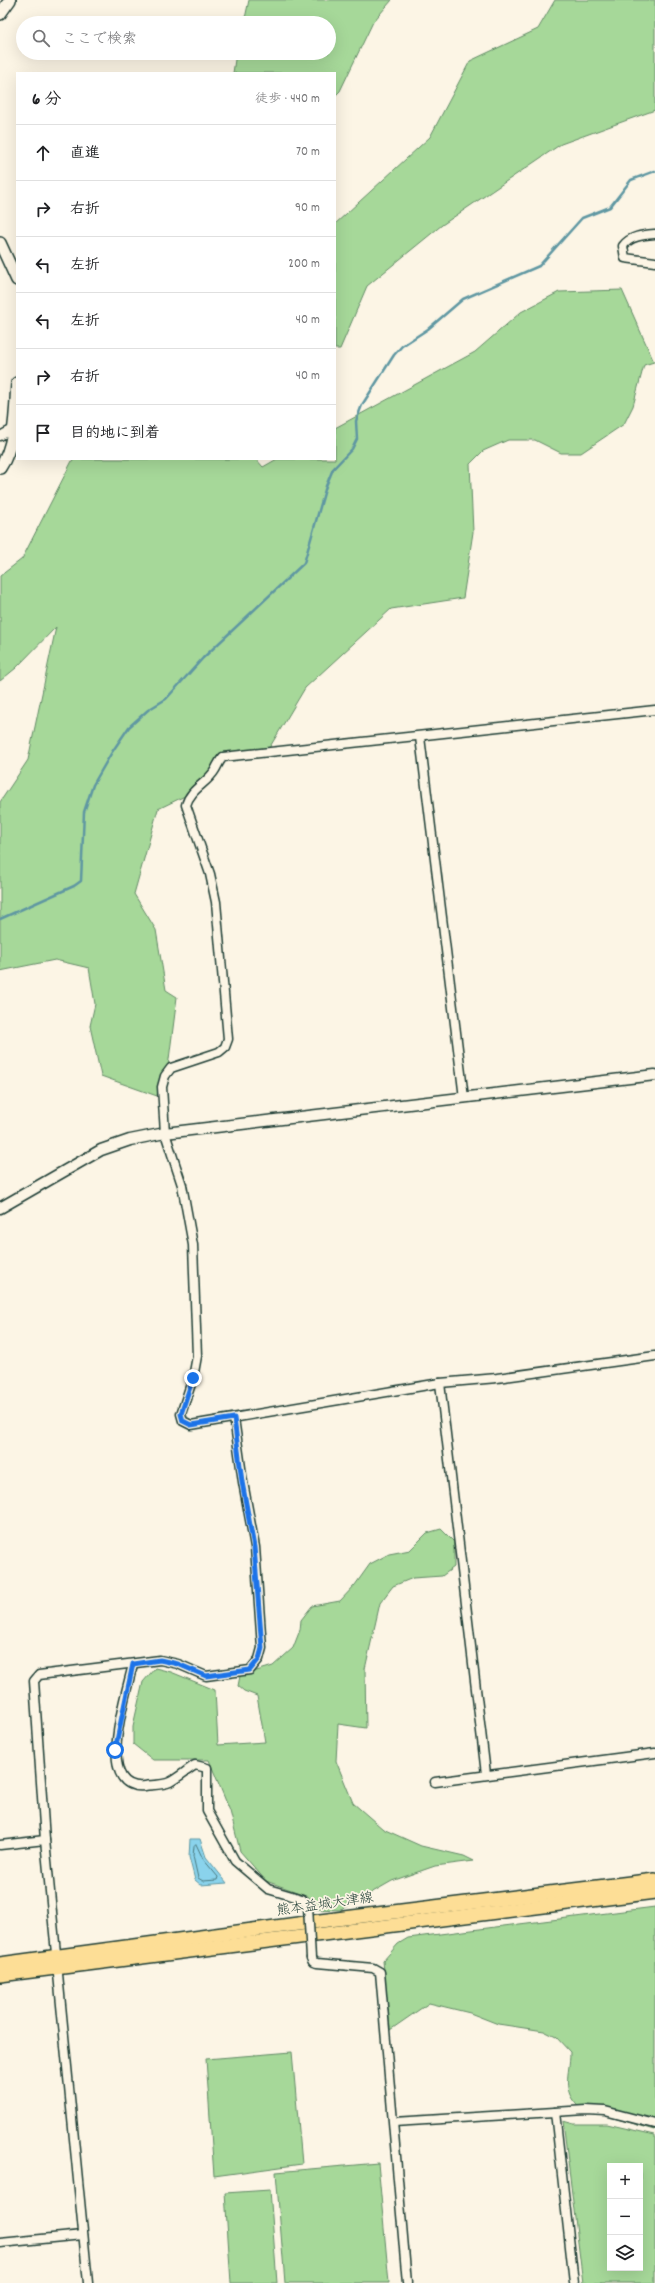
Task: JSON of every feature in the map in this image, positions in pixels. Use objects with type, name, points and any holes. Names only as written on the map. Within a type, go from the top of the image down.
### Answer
[{"type":"main road","points":[[0,14],[10,0]]},
{"type":"main road","points":[[0,243],[16,278]]},
{"type":"main road","points":[[0,468],[7,458],[13,429],[16,394]]},
{"type":"main road","name":"熊本益城大津線","points":[[0,1975],[58,1962],[320,1922],[655,1880]]},
{"type":"main road","name":"熊本益城大津線","points":[[0,1964],[58,1962],[655,1892]]},
{"type":"street","points":[[655,234],[638,236],[627,241],[623,246],[625,258],[655,262]]},
{"type":"street","points":[[0,436],[13,429]]},
{"type":"street","points":[[655,710],[420,737],[223,757],[218,763],[215,771],[188,796],[186,805],[210,874],[216,902],[228,1038],[225,1047],[218,1052],[171,1068],[165,1076],[162,1087],[165,1133],[182,1185],[193,1245],[197,1356],[193,1378],[181,1414],[183,1421],[191,1425],[440,1383],[497,1378],[655,1356]]},
{"type":"street","points":[[420,737],[464,1098]]},
{"type":"street","points":[[0,1208],[101,1150],[130,1140],[165,1133],[655,1075]]},
{"type":"street","points":[[440,1383],[486,1774]]},
{"type":"street","points":[[88,2283],[45,1840],[34,1681],[38,1675],[160,1660],[178,1664],[206,1676],[250,1670],[259,1659],[262,1648],[254,1547],[242,1482],[234,1418]]},
{"type":"street","points":[[133,1664],[115,1750],[117,1768],[127,1781],[138,1786],[168,1783],[195,1765],[208,1768],[207,1811],[235,1861],[268,1889],[302,1899],[308,1907],[311,1958],[313,1962],[373,1968],[380,1972],[407,2283]]},
{"type":"street","points":[[435,1782],[486,1774],[655,1753]]},
{"type":"street","points":[[0,1844],[45,1840]]},
{"type":"street","points":[[394,2122],[586,2110],[605,2111],[655,2124]]},
{"type":"street","points":[[555,2112],[574,2283]]},
{"type":"street","points":[[0,2243],[83,2235]]},
{"type":"green space","points":[[249,0],[392,0],[373,22],[340,91],[336,95],[336,72],[233,72],[235,60],[336,60],[336,16],[246,16]]},
{"type":"green space","points":[[555,0],[655,0],[655,110],[561,144],[442,225],[367,286],[340,349],[336,349],[336,223],[430,137],[470,61],[538,29]]},
{"type":"green space","points":[[622,290],[654,362],[644,365],[633,406],[624,424],[581,453],[561,453],[535,440],[508,440],[483,451],[470,464],[473,532],[463,598],[391,609],[305,688],[268,750],[223,752],[213,769],[187,795],[158,809],[134,894],[156,930],[166,990],[177,997],[168,1067],[159,1082],[157,1096],[101,1076],[90,1026],[95,1004],[89,968],[55,960],[0,971],[0,802],[28,760],[56,627],[16,668],[0,681],[0,576],[22,559],[72,460],[257,460],[263,467],[275,460],[336,460],[336,427],[475,352],[521,312],[559,292]]},
{"type":"green space","points":[[441,1529],[454,1542],[454,1567],[442,1576],[413,1578],[393,1586],[380,1603],[365,1669],[366,1728],[338,1724],[336,1761],[353,1803],[383,1829],[421,1846],[464,1856],[474,1861],[435,1866],[392,1881],[341,1910],[315,1909],[308,1896],[266,1881],[240,1851],[230,1811],[209,1760],[153,1760],[133,1744],[133,1726],[143,1682],[155,1668],[171,1672],[215,1690],[218,1745],[265,1742],[257,1696],[244,1691],[238,1686],[240,1676],[273,1666],[293,1648],[300,1630],[301,1620],[312,1606],[340,1601],[355,1585],[370,1564],[389,1554],[410,1550],[427,1533]]},
{"type":"green space","points":[[655,1907],[655,2130],[580,2108],[570,2095],[568,2088],[570,2052],[556,2037],[544,2031],[498,2024],[470,2013],[429,2003],[390,2030],[383,1961],[398,1944],[408,1938]]},
{"type":"green space","points":[[292,2052],[302,2164],[214,2176],[206,2059]]},
{"type":"green space","points":[[563,2121],[574,2124],[607,2124],[655,2135],[655,2283],[583,2283]]},
{"type":"green space","points":[[378,2163],[389,2283],[285,2283],[276,2172]]},
{"type":"green space","points":[[270,2190],[277,2283],[231,2283],[225,2193]]},
{"type":"water","points":[[190,1839],[200,1839],[206,1857],[227,1883],[201,1885],[195,1880],[189,1857]]},
{"type":"waterway","points":[[0,919],[74,886],[81,881],[84,812],[93,785],[112,752],[129,727],[148,710],[166,699],[203,658],[304,563],[326,486],[333,469],[352,449],[357,439],[356,421],[362,405],[394,355],[402,346],[428,329],[463,299],[539,266],[582,218],[610,207],[631,180],[655,171]]},
{"type":"route","points":[[115,1750],[133,1664],[160,1660],[178,1664],[193,1672],[206,1676],[250,1670],[259,1659],[262,1648],[254,1547],[242,1482],[234,1418],[191,1425],[183,1421],[181,1414],[193,1378]]}]
